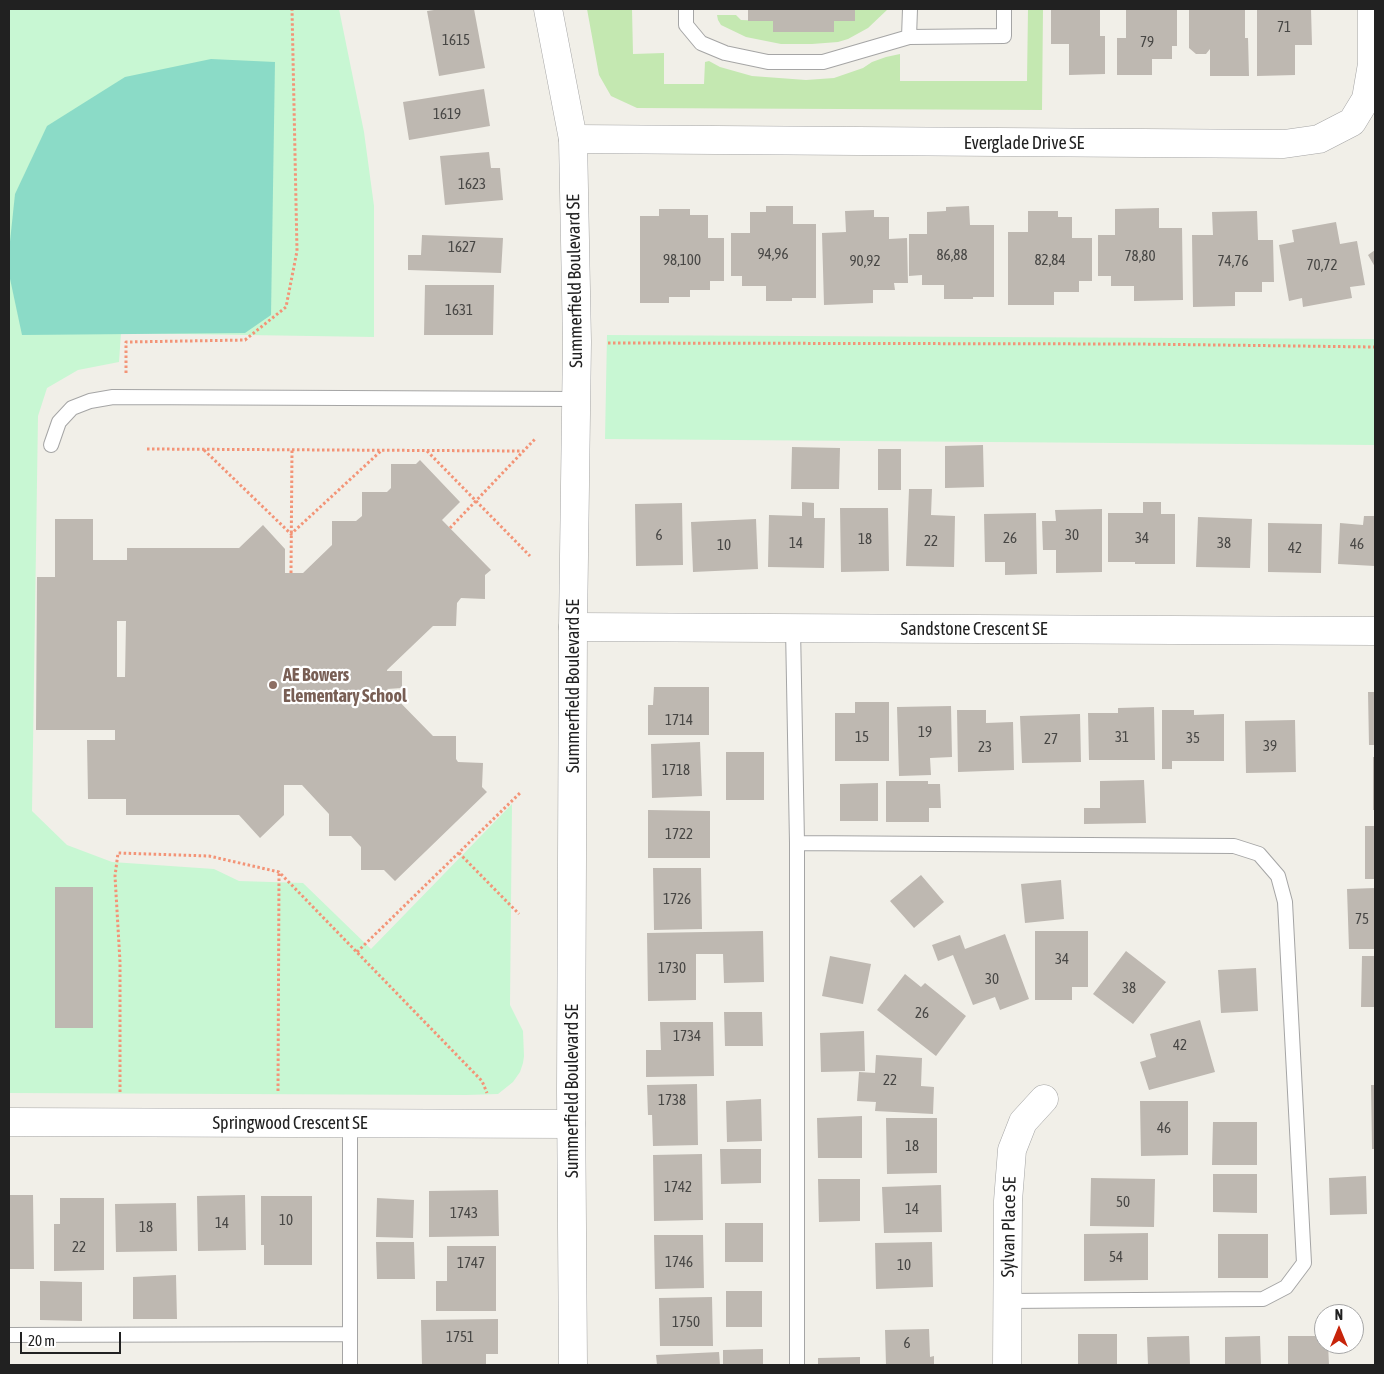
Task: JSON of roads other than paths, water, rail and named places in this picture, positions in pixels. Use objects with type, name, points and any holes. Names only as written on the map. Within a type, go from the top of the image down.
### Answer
[{"type":"street","name":"Summerfield Boulevard SE","points":[[548,9],[573,139],[577,342],[573,627],[571,1124],[573,1365]]},
{"type":"street","name":"Everglade Drive SE","points":[[573,139],[1284,144],[1319,139],[1352,122],[1366,99],[1372,64],[1372,9]]},
{"type":"street","name":"Sandstone Crescent SE","points":[[573,627],[1375,631]]},
{"type":"street","name":"Sylvan Place SE","points":[[1007,1365],[1008,1201],[1012,1150],[1023,1122],[1044,1099]]},
{"type":"street","name":"Springwood Crescent SE","points":[[9,1122],[571,1124]]},
{"type":"lane","points":[[686,9],[686,25],[700,43],[725,53],[768,62],[823,62],[909,37],[1004,36],[1004,9]]},
{"type":"lane","points":[[909,37],[910,9]]},
{"type":"lane","points":[[52,445],[58,422],[72,408],[90,401],[112,397],[576,398]]},
{"type":"lane","points":[[793,628],[797,843],[797,1365]]},
{"type":"lane","points":[[797,843],[1234,846],[1259,854],[1278,876],[1285,902],[1304,1263],[1286,1287],[1263,1299],[1007,1301]]},
{"type":"lane","points":[[350,1123],[350,1365]]},
{"type":"lane","points":[[9,1335],[350,1334]]},
{"type":"place","name":"AE Bowers Elementary School","points":[[273,685]]}]
